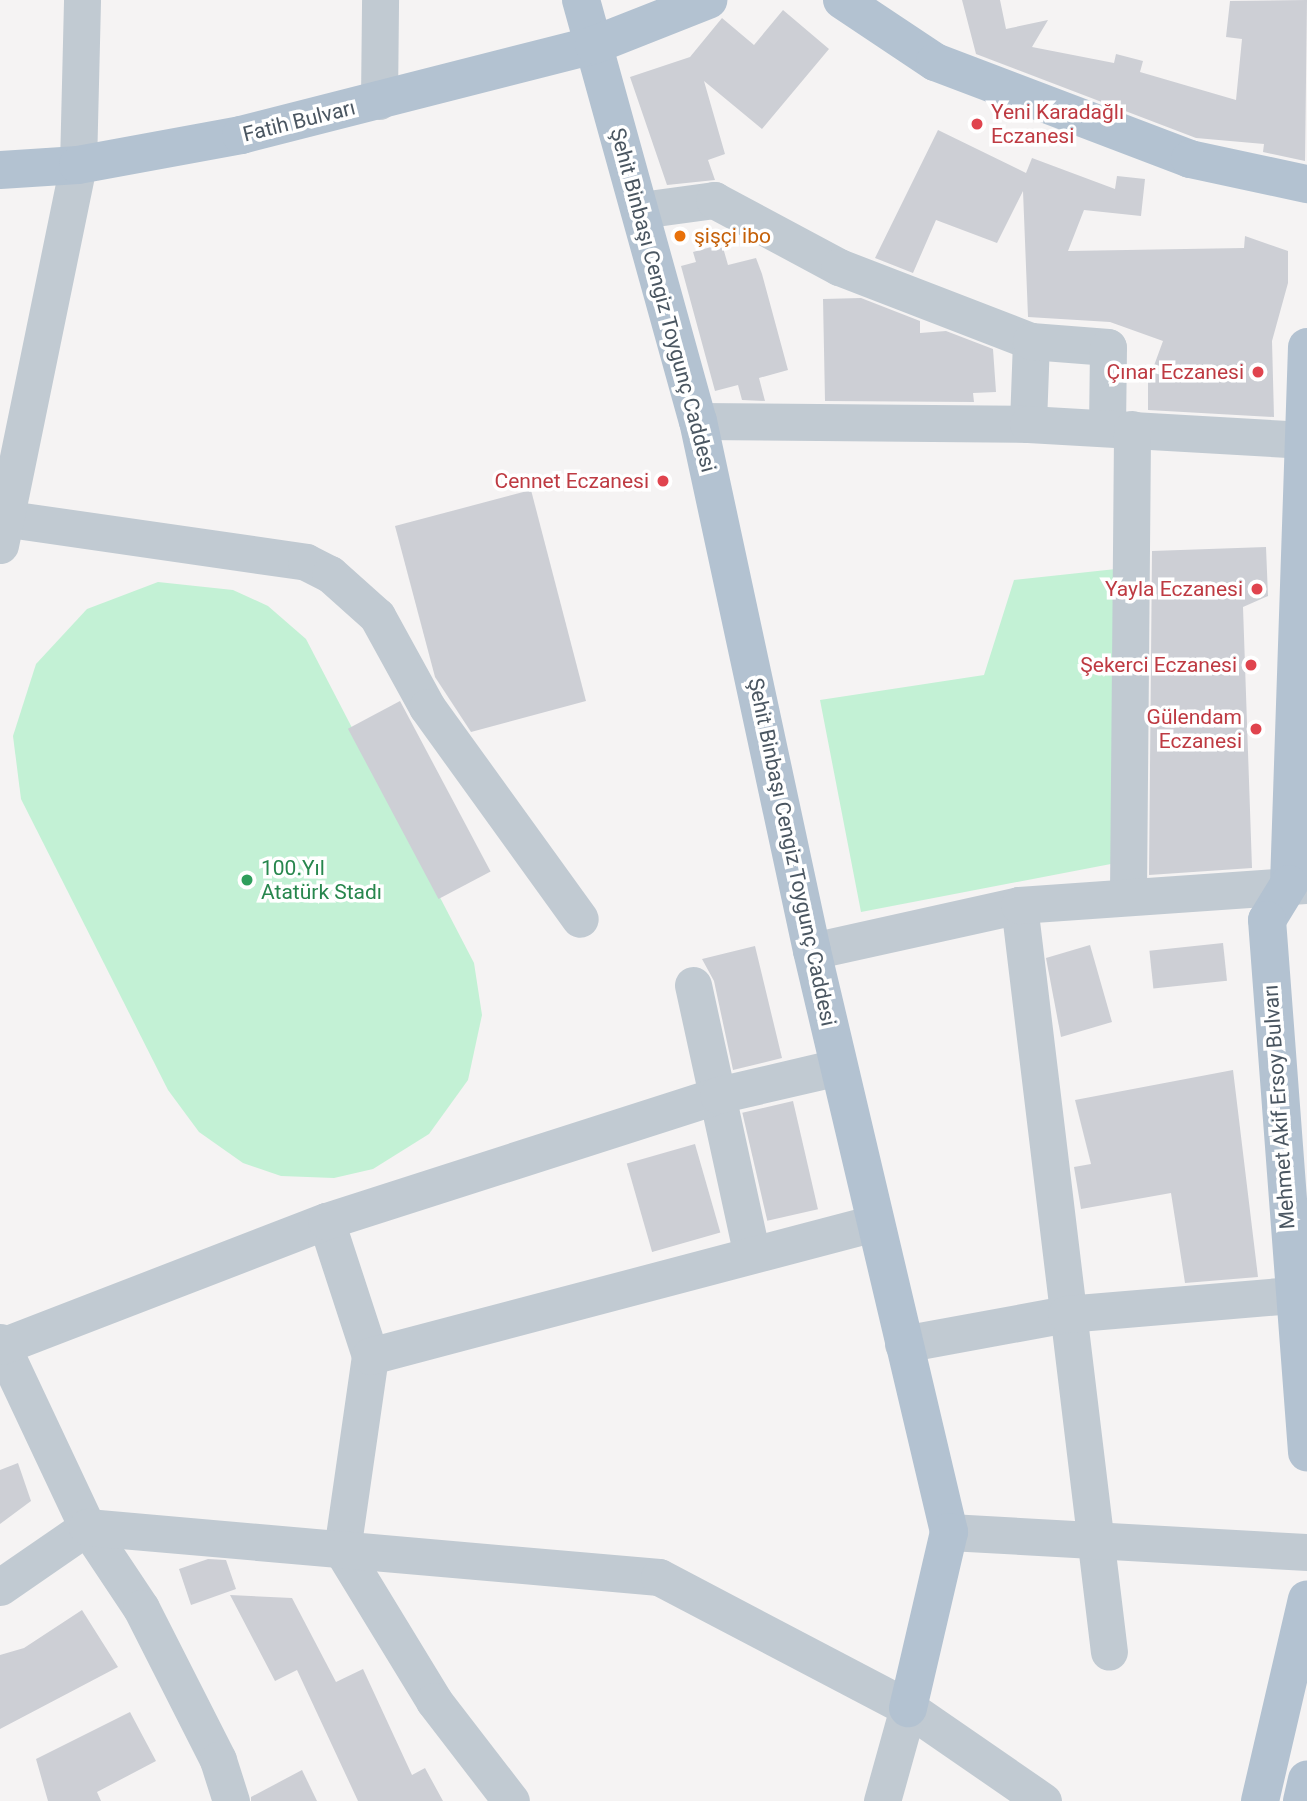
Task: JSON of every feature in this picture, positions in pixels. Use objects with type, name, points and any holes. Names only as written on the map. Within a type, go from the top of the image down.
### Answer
[{"type":"main road","name":"Şehit Binbaşı Cengiz Toygunç Caddesi","points":[[581,0],[698,421],[838,1067],[949,1532],[908,1708]]},
{"type":"main road","name":"Fatih Bulvarı","points":[[0,170],[78,166],[379,101],[594,44],[708,0]]},
{"type":"main road","points":[[842,0],[935,62],[1190,159],[1307,184]]},
{"type":"main road","points":[[1301,893],[1307,347]]},
{"type":"main road","name":"Mehmet Akif Ersoy Bulvarı","points":[[1301,893],[1267,920],[1292,1295],[1307,1452]]},
{"type":"main road","points":[[1260,1801],[1307,1600]]},
{"type":"main road","points":[[1302,1801],[1307,1780]]},
{"type":"street","points":[[82,0],[78,166],[5,532],[306,562],[330,574],[377,616],[427,707],[580,919]]},
{"type":"street","points":[[379,101],[380,0]]},
{"type":"street","points":[[640,210],[714,200],[839,267],[1031,341],[1108,346],[1119,428],[1128,893]]},
{"type":"street","points":[[1028,424],[1031,341]]},
{"type":"street","points":[[698,421],[1028,424],[1305,440]]},
{"type":"street","points":[[812,951],[1019,905],[1128,893],[1301,893]]},
{"type":"street","points":[[1019,905],[1066,1314],[1109,1652]]},
{"type":"street","points":[[693,985],[751,1252]]},
{"type":"street","points":[[231,1801],[218,1760],[141,1608],[87,1527],[1,1344],[326,1221],[718,1095],[838,1067]]},
{"type":"street","points":[[326,1221],[370,1356],[342,1550],[434,1700],[510,1801]]},
{"type":"street","points":[[370,1356],[751,1252],[874,1223]]},
{"type":"street","points":[[903,1344],[1066,1314],[1292,1295]]},
{"type":"street","points":[[0,1587],[87,1527],[659,1577],[908,1708],[1042,1801]]},
{"type":"street","points":[[949,1532],[1095,1543],[1307,1552]]},
{"type":"street","points":[[882,1801],[908,1708]]},
{"type":"green space","points":[[1116,569],[1116,863],[861,912],[820,700],[984,675],[1014,580]]},
{"type":"green space","name":"100.Yıl Atatürk Stadı","points":[[158,582],[233,590],[268,606],[306,639],[474,963],[482,1015],[468,1080],[429,1134],[373,1169],[334,1178],[281,1176],[243,1163],[199,1132],[168,1090],[21,799],[13,736],[36,664],[87,609]]},
{"type":"building","points":[[962,0],[1000,0],[1006,29],[1048,20],[1032,47],[1114,63],[1116,54],[1143,61],[1140,72],[1236,100],[1242,39],[1226,37],[1230,1],[1307,0],[1305,161],[1263,152],[1264,144],[1196,138],[976,54]]},
{"type":"building","points":[[783,10],[829,49],[762,129],[704,81],[725,154],[708,160],[715,180],[667,185],[630,77],[690,57],[722,18],[754,45]]},
{"type":"building","points":[[938,130],[1026,173],[1032,158],[1115,189],[1117,176],[1145,179],[1141,216],[1084,210],[1068,251],[1244,248],[1245,236],[1288,251],[1288,283],[1272,341],[1274,417],[1148,410],[1148,382],[1163,341],[1110,322],[1028,317],[1023,191],[997,243],[936,220],[913,273],[875,258]]},
{"type":"building","points":[[722,244],[728,265],[756,258],[762,274],[788,370],[759,378],[765,401],[742,400],[738,385],[715,391],[681,266],[696,262],[693,252]]},
{"type":"building","points":[[861,298],[920,321],[920,333],[946,331],[993,349],[996,392],[973,393],[974,402],[825,401],[823,299]]},
{"type":"building","points":[[531,490],[586,701],[471,732],[435,677],[395,526]]},
{"type":"building","points":[[1266,547],[1268,596],[1243,607],[1252,868],[1149,875],[1152,551]]},
{"type":"building","points":[[400,701],[491,871],[439,899],[348,729]]},
{"type":"building","points":[[1223,943],[1227,981],[1153,989],[1149,951]]},
{"type":"building","points":[[1090,945],[1112,1022],[1061,1037],[1046,958]]},
{"type":"building","points":[[755,946],[782,1058],[733,1070],[714,981],[702,959]]},
{"type":"building","points":[[1233,1070],[1258,1277],[1185,1283],[1171,1193],[1081,1209],[1074,1167],[1091,1164],[1075,1100]]},
{"type":"building","points":[[793,1101],[818,1209],[767,1221],[742,1113]]},
{"type":"building","points":[[695,1144],[720,1232],[652,1252],[627,1164]]},
{"type":"building","points":[[18,1463],[31,1501],[0,1524],[0,1470]]},
{"type":"building","points":[[208,1559],[226,1560],[236,1589],[191,1605],[179,1569]]},
{"type":"building","points":[[230,1595],[292,1598],[336,1682],[363,1669],[412,1775],[425,1768],[443,1801],[358,1801],[297,1670],[275,1681]]},
{"type":"building","points":[[82,1610],[118,1667],[0,1729],[0,1655],[24,1648]]},
{"type":"building","points":[[130,1712],[156,1761],[97,1792],[101,1801],[48,1801],[36,1759]]},
{"type":"building","points":[[302,1770],[317,1801],[251,1801],[251,1797]]},
{"type":"place","name":"Yeni Karadağlı Eczanesi","points":[[977,124]]},
{"type":"place","name":"şişçi ibo","points":[[680,236]]},
{"type":"place","name":"Çınar Eczanesi","points":[[1258,372]]},
{"type":"place","name":"Cennet Eczanesi","points":[[663,481]]},
{"type":"place","name":"Yayla Eczanesi","points":[[1257,589]]},
{"type":"place","name":"Şekerci Eczanesi","points":[[1251,665]]},
{"type":"place","name":"Gülendam Eczanesi","points":[[1256,729]]},
{"type":"place","name":"100.Yıl Atatürk Stadı","points":[[247,880]]}]
